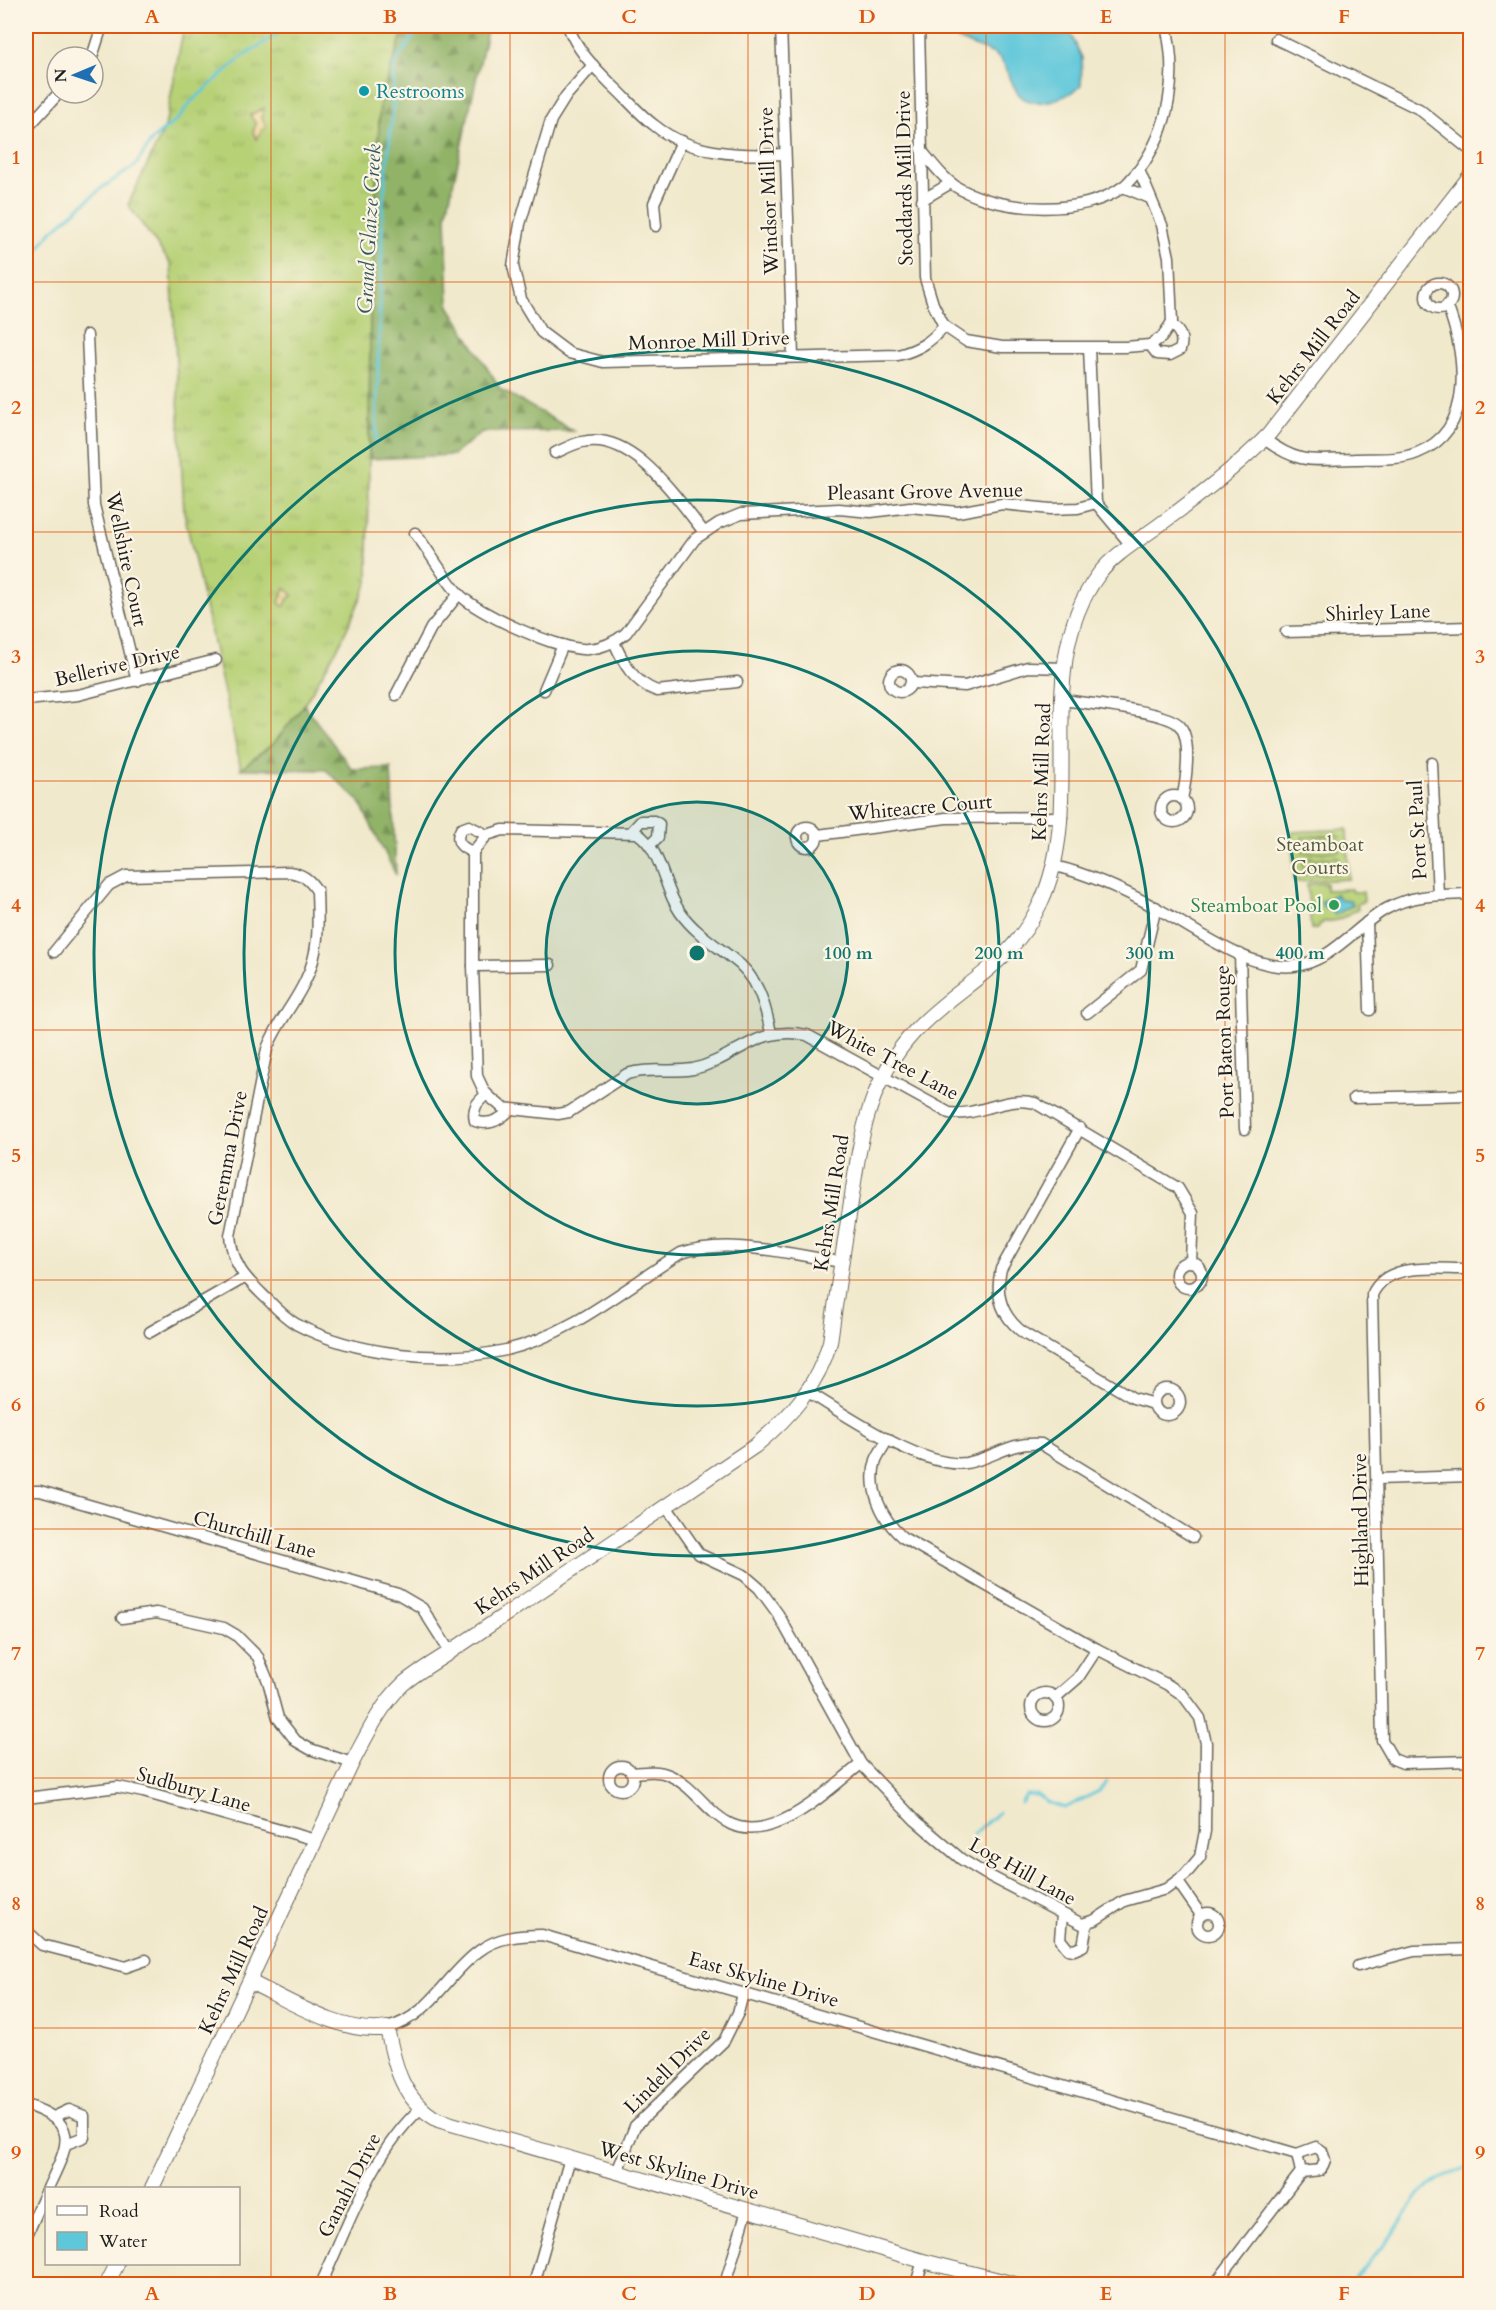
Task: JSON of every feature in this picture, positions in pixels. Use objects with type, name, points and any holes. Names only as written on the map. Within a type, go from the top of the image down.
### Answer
[{"type":"street","points":[[96,45],[102,26]]},
{"type":"street","points":[[568,26],[579,51],[654,126],[693,147],[725,154],[785,154]]},
{"type":"street","name":"Windsor Mill Drive","points":[[781,26],[793,356]]},
{"type":"street","name":"Stoddards Mill Drive","points":[[919,26],[925,278],[933,304],[944,326]]},
{"type":"street","points":[[921,150],[951,183],[960,189],[1006,204],[1048,208],[1098,199],[1123,187],[1139,170],[1159,141],[1167,113],[1172,69],[1166,26]]},
{"type":"street","points":[[1276,39],[1419,109],[1470,150]]},
{"type":"street","name":"Monroe Mill Drive","points":[[593,65],[566,96],[551,120],[520,224],[513,266],[521,299],[529,316],[541,332],[569,353],[603,362],[898,355],[912,351],[933,340],[944,326]]},
{"type":"street","points":[[26,129],[48,105]]},
{"type":"street","points":[[656,226],[654,203],[682,141]]},
{"type":"street","points":[[944,326],[966,341],[987,346],[1089,348],[1150,345],[1162,337],[1171,324],[1171,283],[1167,243],[1139,170]]},
{"type":"street","name":"Kehrs Mill Road","points":[[152,2187],[352,1763],[373,1722],[392,1697],[404,1684],[450,1652],[755,1446],[783,1423],[808,1392],[821,1368],[830,1342],[863,1125],[883,1078],[914,1033],[987,973],[1020,940],[1041,904],[1055,866],[1062,817],[1063,700],[1066,668],[1071,638],[1091,587],[1114,559],[1236,465],[1264,439],[1288,412],[1470,176]]},
{"type":"street","points":[[922,200],[951,183]]},
{"type":"street","points":[[1123,187],[1150,198]]},
{"type":"street","points":[[1264,439],[1286,455],[1296,459],[1316,460],[1395,458],[1417,453],[1435,443],[1451,425],[1462,393],[1455,325],[1448,305]]},
{"type":"street","points":[[1150,345],[1157,354],[1170,355],[1180,350],[1182,342],[1180,332],[1171,324]]},
{"type":"street","name":"Wellshire Court","points":[[87,335],[94,505],[137,681]]},
{"type":"street","points":[[1089,348],[1096,503],[1131,545]]},
{"type":"street","points":[[555,453],[583,442],[616,445],[653,469],[704,532]]},
{"type":"street","name":"Pleasant Grove Avenue","points":[[614,642],[626,633],[638,618],[687,549],[704,532],[730,518],[757,512],[839,509],[871,512],[910,507],[958,512],[1002,504],[1051,509],[1078,508],[1096,503]]},
{"type":"street","points":[[415,533],[459,594],[485,614],[563,645],[588,649],[614,642],[632,675],[646,687],[657,691],[737,682]]},
{"type":"street","points":[[396,695],[431,628],[459,594]]},
{"type":"street","name":"Shirley Lane","points":[[1286,632],[1470,627]]},
{"type":"street","points":[[544,690],[563,645]]},
{"type":"street","name":"Bellerive Drive","points":[[26,700],[78,695],[216,660]]},
{"type":"street","points":[[913,683],[965,686],[1028,667],[1066,668]]},
{"type":"street","points":[[1063,700],[1164,716],[1180,726],[1185,737],[1187,778],[1182,799]]},
{"type":"street","name":"Port St Paul","points":[[1432,763],[1438,895]]},
{"type":"street","name":"Whiteacre Court","points":[[818,835],[946,818],[1062,817]]},
{"type":"street","points":[[631,832],[641,821],[654,821],[659,824],[658,837],[651,844]]},
{"type":"street","points":[[509,1111],[487,1094],[477,1076],[472,966],[480,843],[503,830],[637,833],[651,844],[667,888],[680,913],[701,934],[742,966],[757,985],[771,1034]]},
{"type":"street","points":[[1055,866],[1099,879],[1240,954],[1272,965],[1305,964],[1334,949],[1385,910],[1410,898],[1470,894]]},
{"type":"street","name":"Geremma Drive","points":[[54,952],[109,885],[126,876],[289,872],[306,877],[316,891],[316,952],[306,981],[271,1037],[231,1219],[231,1245],[244,1278],[279,1311],[313,1332],[357,1345],[400,1354],[439,1357],[506,1350],[574,1322],[674,1257],[696,1248],[727,1246],[842,1262]]},
{"type":"street","points":[[1087,1013],[1141,970],[1156,908]]},
{"type":"street","points":[[1367,922],[1370,1010]]},
{"type":"street","name":"Port Baton Rouge","points":[[1240,954],[1245,1129]]},
{"type":"street","points":[[472,966],[550,964]]},
{"type":"street","name":"White Tree Lane","points":[[487,1094],[476,1104],[473,1113],[475,1121],[482,1124],[493,1122],[509,1111],[569,1112],[627,1074],[638,1070],[694,1068],[719,1058],[750,1040],[771,1034],[794,1032],[807,1035],[949,1113],[968,1114],[1028,1101],[1080,1128],[1178,1188],[1192,1214],[1191,1262]]},
{"type":"street","points":[[1354,1098],[1470,1095]]},
{"type":"street","points":[[1080,1128],[1001,1269],[998,1292],[1000,1303],[1010,1322],[1025,1334],[1133,1398],[1154,1404]]},
{"type":"street","name":"Highland Drive","points":[[1470,1269],[1396,1271],[1380,1280],[1372,1294],[1382,1740],[1393,1759],[1403,1763],[1470,1761]]},
{"type":"street","points":[[150,1332],[244,1278]]},
{"type":"street","points":[[808,1392],[888,1439],[934,1460],[951,1464],[968,1462],[1013,1445],[1041,1444],[1193,1537]]},
{"type":"street","name":"Log Hill Lane","points":[[666,1506],[696,1551],[744,1575],[766,1597],[861,1764],[915,1820],[961,1859],[1062,1915],[1087,1924],[1124,1901],[1158,1893],[1178,1882],[1200,1857],[1204,1845],[1206,1743],[1200,1718],[1183,1695],[1168,1685],[1097,1648],[902,1537],[890,1526],[877,1499],[874,1481],[876,1460],[888,1439]]},
{"type":"street","points":[[1377,1479],[1470,1476]]},
{"type":"street","name":"Churchill Lane","points":[[26,1491],[40,1491],[398,1594],[422,1608],[450,1652]]},
{"type":"street","points":[[122,1618],[156,1613],[224,1628],[236,1635],[258,1658],[268,1681],[273,1708],[296,1741],[310,1749],[352,1763]]},
{"type":"street","points":[[1055,1698],[1078,1678],[1097,1648]]},
{"type":"street","points":[[632,1773],[667,1774],[689,1789],[712,1813],[724,1821],[751,1827],[775,1824],[790,1816],[861,1764]]},
{"type":"street","name":"Sudbury Lane","points":[[26,1798],[118,1787],[143,1791],[316,1840]]},
{"type":"street","points":[[1178,1882],[1201,1915]]},
{"type":"street","points":[[1062,1915],[1060,1939],[1068,1949],[1074,1950],[1083,1946],[1087,1924]]},
{"type":"street","points":[[26,1925],[29,1933],[42,1945],[126,1967],[146,1960]]},
{"type":"street","name":"East Skyline Drive","points":[[250,1982],[336,2022],[367,2030],[387,2028],[409,2020],[428,2007],[480,1950],[510,1936],[542,1935],[1297,2154]]},
{"type":"street","points":[[1358,1966],[1401,1952],[1470,1949]]},
{"type":"street","name":"Lindell Drive","points":[[617,2172],[635,2126],[724,2042],[738,2013],[743,1994]]},
{"type":"street","name":"West Skyline Drive","points":[[387,2028],[402,2085],[420,2109],[438,2121],[923,2261],[1015,2284]]},
{"type":"street","points":[[26,2105],[54,2117],[63,2129],[66,2144],[48,2187]]},
{"type":"street","name":"Ganahl Drive","points":[[321,2284],[381,2155],[394,2135],[420,2109]]},
{"type":"street","points":[[54,2117],[69,2110],[84,2116],[84,2137],[66,2144]]},
{"type":"street","points":[[1215,2284],[1301,2172],[1321,2170],[1325,2160],[1322,2151],[1316,2147],[1297,2154],[1301,2172]]},
{"type":"street","points":[[534,2284],[570,2158]]},
{"type":"street","points":[[26,2237],[45,2194]]},
{"type":"street","points":[[725,2284],[747,2210]]},
{"type":"street","points":[[916,2284],[923,2261]]},
{"type":"street","points":[[107,2284],[116,2265]]},
{"type":"green space","points":[[184,26],[405,26],[380,102],[370,321],[368,582],[341,642],[304,705],[275,742],[241,769],[184,512],[171,264],[128,205],[165,127]]},
{"type":"green space","points":[[405,26],[488,26],[446,216],[449,306],[500,389],[574,431],[482,432],[453,455],[369,459],[370,321],[380,102]]},
{"type":"green space","points":[[304,705],[352,769],[391,768],[396,875],[359,801],[326,770],[241,769],[275,742]]},
{"type":"green space","name":"Steamboat Courts","points":[[1347,829],[1349,879],[1294,882],[1292,832]]},
{"type":"green space","points":[[1338,835],[1339,851],[1303,853],[1302,837]]},
{"type":"green space","points":[[1339,857],[1340,873],[1304,875],[1303,859]]},
{"type":"green space","name":"Steamboat Pool","points":[[1326,883],[1326,890],[1351,889],[1352,892],[1363,892],[1364,901],[1357,904],[1358,909],[1338,920],[1323,922],[1317,929],[1311,929],[1307,884]]},
{"type":"sand","points":[[264,108],[262,118],[266,127],[256,139],[253,132],[256,124],[250,115]]},
{"type":"sand","points":[[285,588],[293,595],[287,600],[285,606],[282,606],[279,602]]},
{"type":"water","points":[[942,26],[1067,26],[1082,58],[1081,86],[1058,99],[1031,102],[1017,92],[1006,68],[994,54],[958,40]]},
{"type":"water","points":[[1336,894],[1339,899],[1350,900],[1353,905],[1335,915],[1331,908],[1324,908],[1321,902]]},
{"type":"waterway","points":[[26,265],[51,232],[103,187],[135,166],[153,139],[180,117],[190,103],[241,58],[289,26]]},
{"type":"waterway","name":"Grand Glaize Creek","points":[[376,442],[383,202],[393,108],[394,64],[421,26]]},
{"type":"waterway","points":[[1021,1803],[1026,1795],[1037,1795],[1047,1802],[1065,1808],[1099,1791],[1107,1782]]},
{"type":"waterway","points":[[973,1834],[999,1812]]},
{"type":"waterway","points":[[1350,2284],[1392,2235],[1418,2196],[1438,2180],[1470,2165]]},
{"type":"place","name":"Restrooms","points":[[364,91]]},
{"type":"place","name":"Steamboat Pool","points":[[1334,905]]}]
